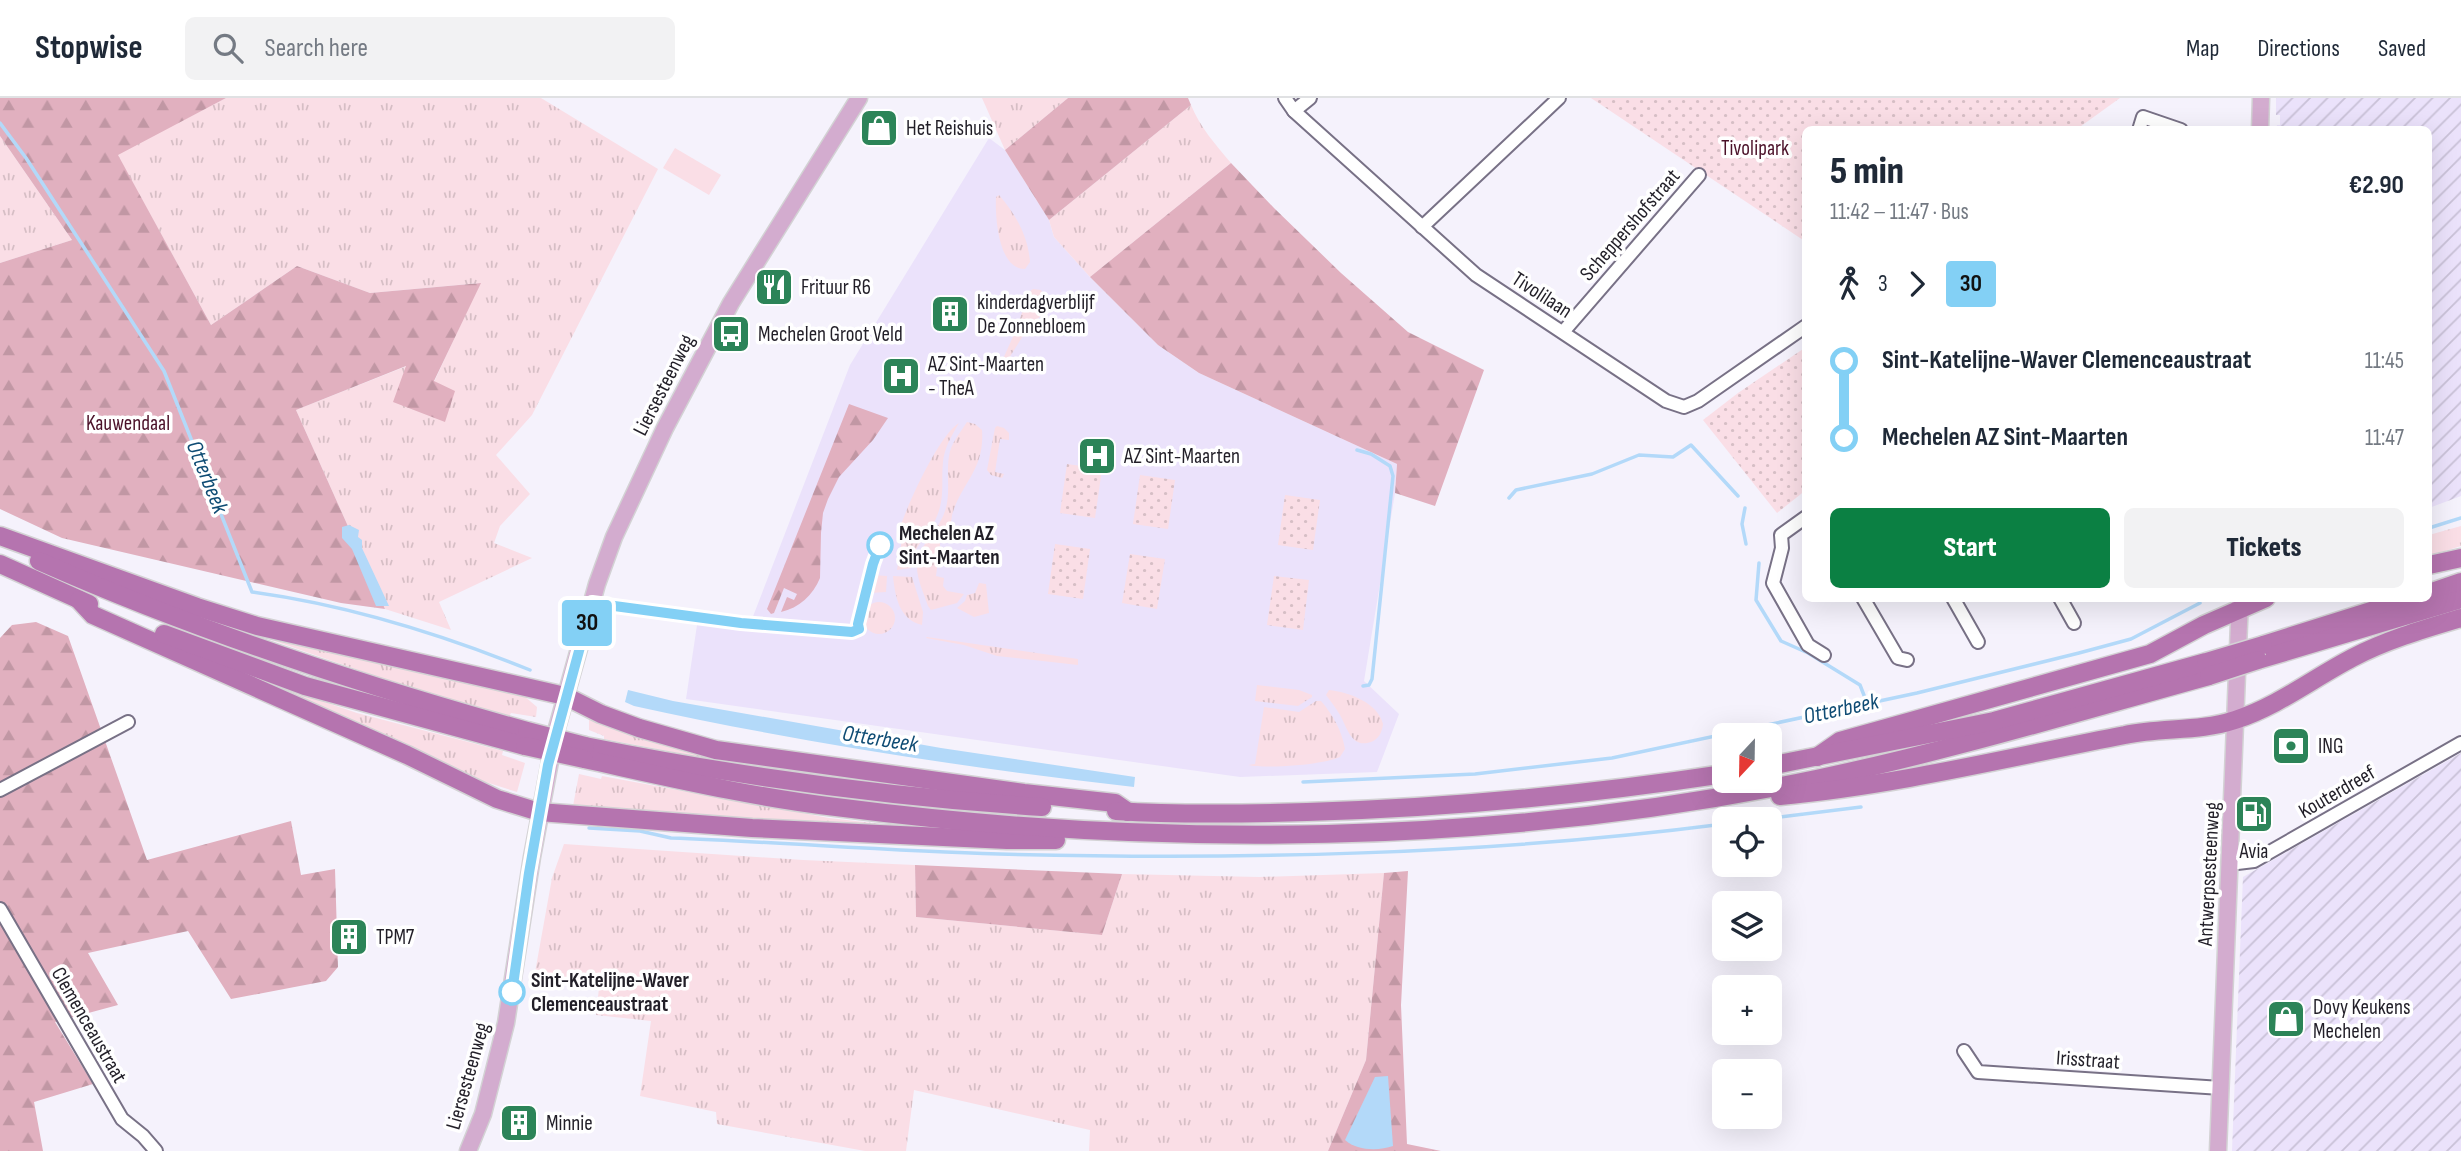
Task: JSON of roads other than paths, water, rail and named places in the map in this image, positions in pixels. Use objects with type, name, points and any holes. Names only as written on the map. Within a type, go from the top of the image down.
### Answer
[{"type":"highway","points":[[0,536],[257,626],[565,696],[601,714],[639,728],[716,750],[1115,803],[1128,812]]},
{"type":"highway","points":[[0,544],[181,619],[526,738]]},
{"type":"highway","points":[[2432,564],[2461,558]]},
{"type":"highway","points":[[0,565],[192,645],[305,686],[751,793],[832,807],[1024,827],[1284,835],[1402,831],[1536,820],[1725,795],[1813,780],[1919,756],[2261,653],[2461,599]]},
{"type":"highway","points":[[2432,592],[2461,582]]},
{"type":"highway","points":[[79,600],[93,615],[407,755],[497,799],[540,812],[752,828],[1007,840],[1103,840],[1128,832]]},
{"type":"highway","points":[[2261,653],[2401,602]]},
{"type":"highway","points":[[1817,757],[1840,741],[2150,654],[2240,604]]},
{"type":"highway","points":[[1725,795],[1746,799],[1825,792],[1891,782],[2148,730],[2205,729],[2235,720],[2285,698],[2351,658],[2381,644],[2461,618]]},
{"type":"highway","points":[[1782,764],[1994,721],[2208,669]]},
{"type":"highway","points":[[584,752],[744,776],[976,803],[1128,812],[1285,813],[1497,803],[1712,776]]},
{"type":"main road","name":"Liersesteenweg","points":[[468,1151],[483,1114],[506,1023],[548,765],[597,584],[610,548],[665,428],[731,303],[859,98]]},
{"type":"main road","points":[[2260,126],[2261,98]]},
{"type":"main road","name":"Antwerpsesteenweg","points":[[2218,1151],[2225,1032],[2240,604]]},
{"type":"street","name":"Tivolilaan","points":[[1285,98],[1294,111],[1476,275],[1666,401],[1684,407],[1698,401],[1802,329]]},
{"type":"street","points":[[1294,111],[1310,98]]},
{"type":"street","points":[[1422,227],[1559,98]]},
{"type":"street","points":[[2140,126],[2143,117],[2169,126]]},
{"type":"street","name":"Scheppershofstraat","points":[[1563,332],[1699,175]]},
{"type":"street","points":[[1802,520],[1781,535],[1782,548],[1773,583],[1808,645],[1824,655]]},
{"type":"street","points":[[1865,602],[1898,658],[1907,660]]},
{"type":"street","points":[[1955,602],[1978,642]]},
{"type":"street","points":[[2062,602],[2074,623]]},
{"type":"street","points":[[0,790],[128,722]]},
{"type":"street","name":"Kouterdreef","points":[[2230,864],[2254,861],[2461,743]]},
{"type":"street","name":"Clemenceaustraat","points":[[0,909],[122,1119],[156,1151]]},
{"type":"street","name":"Irisstraat","points":[[1964,1051],[1978,1072],[2221,1088]]},
{"type":"water","points":[[349,525],[359,530],[358,537],[362,540],[362,548],[389,606],[376,606],[352,549],[342,538],[342,527]]},
{"type":"water","points":[[628,690],[673,701],[941,748],[1135,777],[1134,787],[945,763],[758,731],[634,706],[625,702]]},
{"type":"water","points":[[1388,1076],[1393,1146],[1368,1149],[1350,1144],[1345,1140],[1375,1077]]},
{"type":"waterway","name":"Otterbeek","points":[[0,123],[26,158],[164,371],[252,592],[394,622],[463,644],[530,670]]},
{"type":"waterway","points":[[1509,498],[1516,490],[1592,474],[1639,455],[1673,457],[1691,445],[1738,496]]},
{"type":"waterway","points":[[1357,450],[1371,454],[1390,466],[1393,476],[1372,679],[1369,685],[1363,686]]},
{"type":"waterway","points":[[1745,508],[1742,524],[1746,544]]},
{"type":"waterway","name":"Otterbeek","points":[[2432,527],[2461,518]]},
{"type":"waterway","points":[[1759,563],[1756,600],[1781,641],[1808,653],[1860,685],[1867,703]]},
{"type":"waterway","name":"Otterbeek","points":[[1303,782],[1475,774],[1612,758],[1917,693],[2079,653],[2131,639],[2200,603]]},
{"type":"waterway","points":[[1782,817],[1861,807]]},
{"type":"waterway","points":[[589,828],[640,831],[671,838],[917,851],[1180,856],[1453,849],[1543,843],[1712,825]]},
{"type":"place","name":"Het Reishuis","points":[[879,128]]},
{"type":"place","name":"Frituur R6","points":[[774,287]]},
{"type":"place","name":"kinderdagverblijf De Zonnebloem","points":[[950,314]]},
{"type":"place","name":"Mechelen Groot Veld","points":[[731,334]]},
{"type":"place","name":"AZ Sint-Maarten - TheA","points":[[901,376]]},
{"type":"place","name":"AZ Sint-Maarten","points":[[1097,456]]},
{"type":"place","name":"Mechelen AZ Sint-Maarten","points":[[880,545]]},
{"type":"place","name":"ING","points":[[2291,746]]},
{"type":"place","name":"Avia","points":[[2254,814]]},
{"type":"place","name":"TPM7","points":[[349,937]]},
{"type":"place","name":"Sint-Katelijne-Waver Clemenceaustraat","points":[[512,992]]},
{"type":"place","name":"Dovy Keukens Mechelen","points":[[2286,1019]]},
{"type":"place","name":"Minnie","points":[[519,1123]]},
{"type":"park label","name":"Tivolipark","points":[[1755,148]]},
{"type":"park label","name":"Kauwendaal","points":[[128,423]]}]
